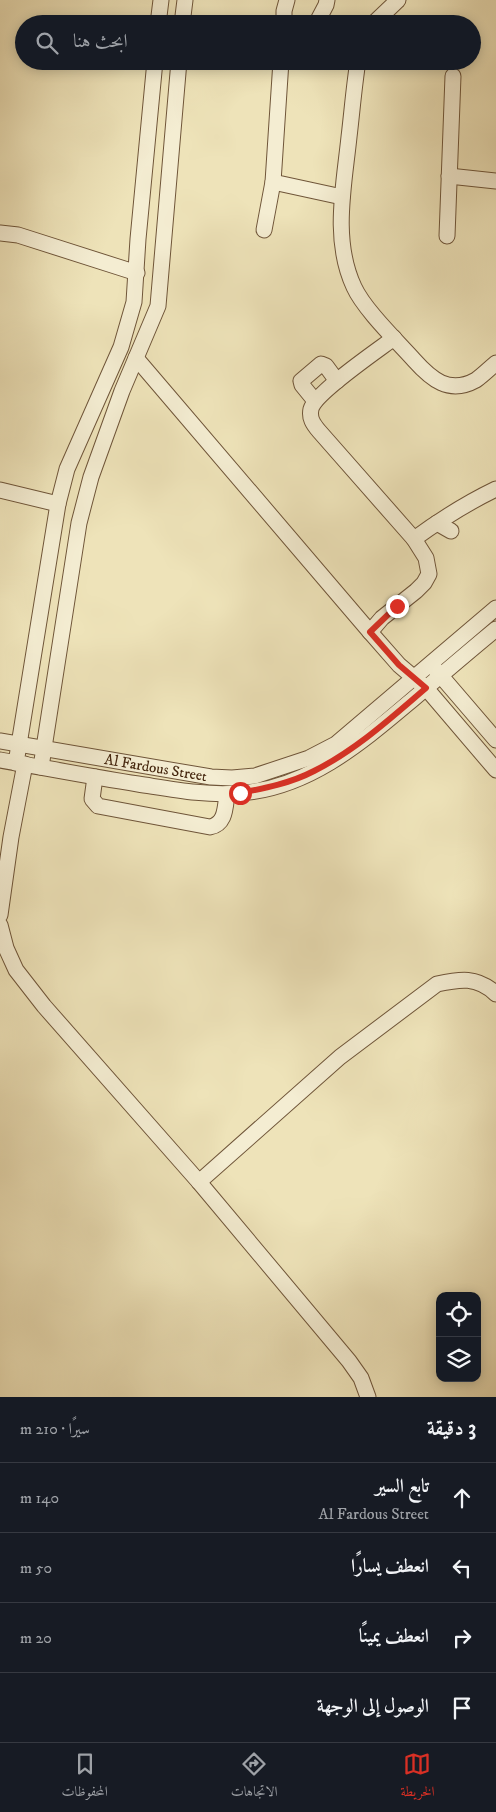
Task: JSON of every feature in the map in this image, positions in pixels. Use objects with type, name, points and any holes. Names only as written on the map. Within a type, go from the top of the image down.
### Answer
[{"type":"street","points":[[159,15],[161,0]]},
{"type":"street","points":[[183,15],[184,0]]},
{"type":"street","points":[[284,15],[287,0]]},
{"type":"street","points":[[321,15],[327,0]]},
{"type":"street","points":[[382,15],[398,0]]},
{"type":"street","points":[[0,915],[20,763],[19,744],[58,504],[67,469],[120,347],[134,302],[154,70]]},
{"type":"street","points":[[40,767],[79,523],[91,477],[136,358],[158,306],[178,70]]},
{"type":"street","points":[[264,230],[273,182],[280,70]]},
{"type":"street","points":[[357,70],[342,197],[342,240],[346,263],[354,287],[366,305],[394,338],[426,373],[440,384],[454,385],[476,380],[496,363]]},
{"type":"street","points":[[446,236],[453,76]]},
{"type":"street","points":[[449,176],[496,181]]},
{"type":"street","points":[[273,182],[342,197]]},
{"type":"street","points":[[0,233],[18,235],[136,274]]},
{"type":"street","points":[[370,632],[382,618],[424,584],[429,574],[426,558],[414,539],[312,423],[310,415],[315,400],[394,338]]},
{"type":"street","points":[[136,358],[370,632],[399,665],[421,683],[496,770]]},
{"type":"street","points":[[315,400],[302,385],[301,381],[304,377],[321,364],[326,366],[337,381]]},
{"type":"street","points":[[414,539],[437,523],[496,489]]},
{"type":"street","points":[[0,490],[58,504]]},
{"type":"street","points":[[437,523],[451,531]]},
{"type":"street","name":"Al Fardous Street","points":[[0,760],[193,792],[228,794],[268,788],[314,772],[354,748],[496,608]]},
{"type":"street","name":"Al Fardous Street","points":[[436,669],[496,629]]},
{"type":"street","points":[[436,669],[496,740]]},
{"type":"street","name":"Al Fardous Street","points":[[0,741],[211,777],[255,776],[309,758],[336,744],[421,683]]},
{"type":"street","points":[[26,699],[38,705],[51,703]]},
{"type":"street","points":[[72,772],[75,754]]},
{"type":"street","points":[[95,777],[92,799],[98,806],[210,827],[218,824],[224,817],[228,794]]},
{"type":"street","points":[[0,925],[6,948],[16,970],[44,1006],[199,1182],[349,1361],[360,1378],[368,1397]]},
{"type":"street","points":[[199,1182],[340,1056],[437,984],[455,980],[473,980],[491,989],[496,994]]},
{"type":"route","points":[[240,793],[268,788],[290,781],[314,772],[336,760],[354,748],[426,688],[399,665],[370,632],[382,618],[397,606]]}]
